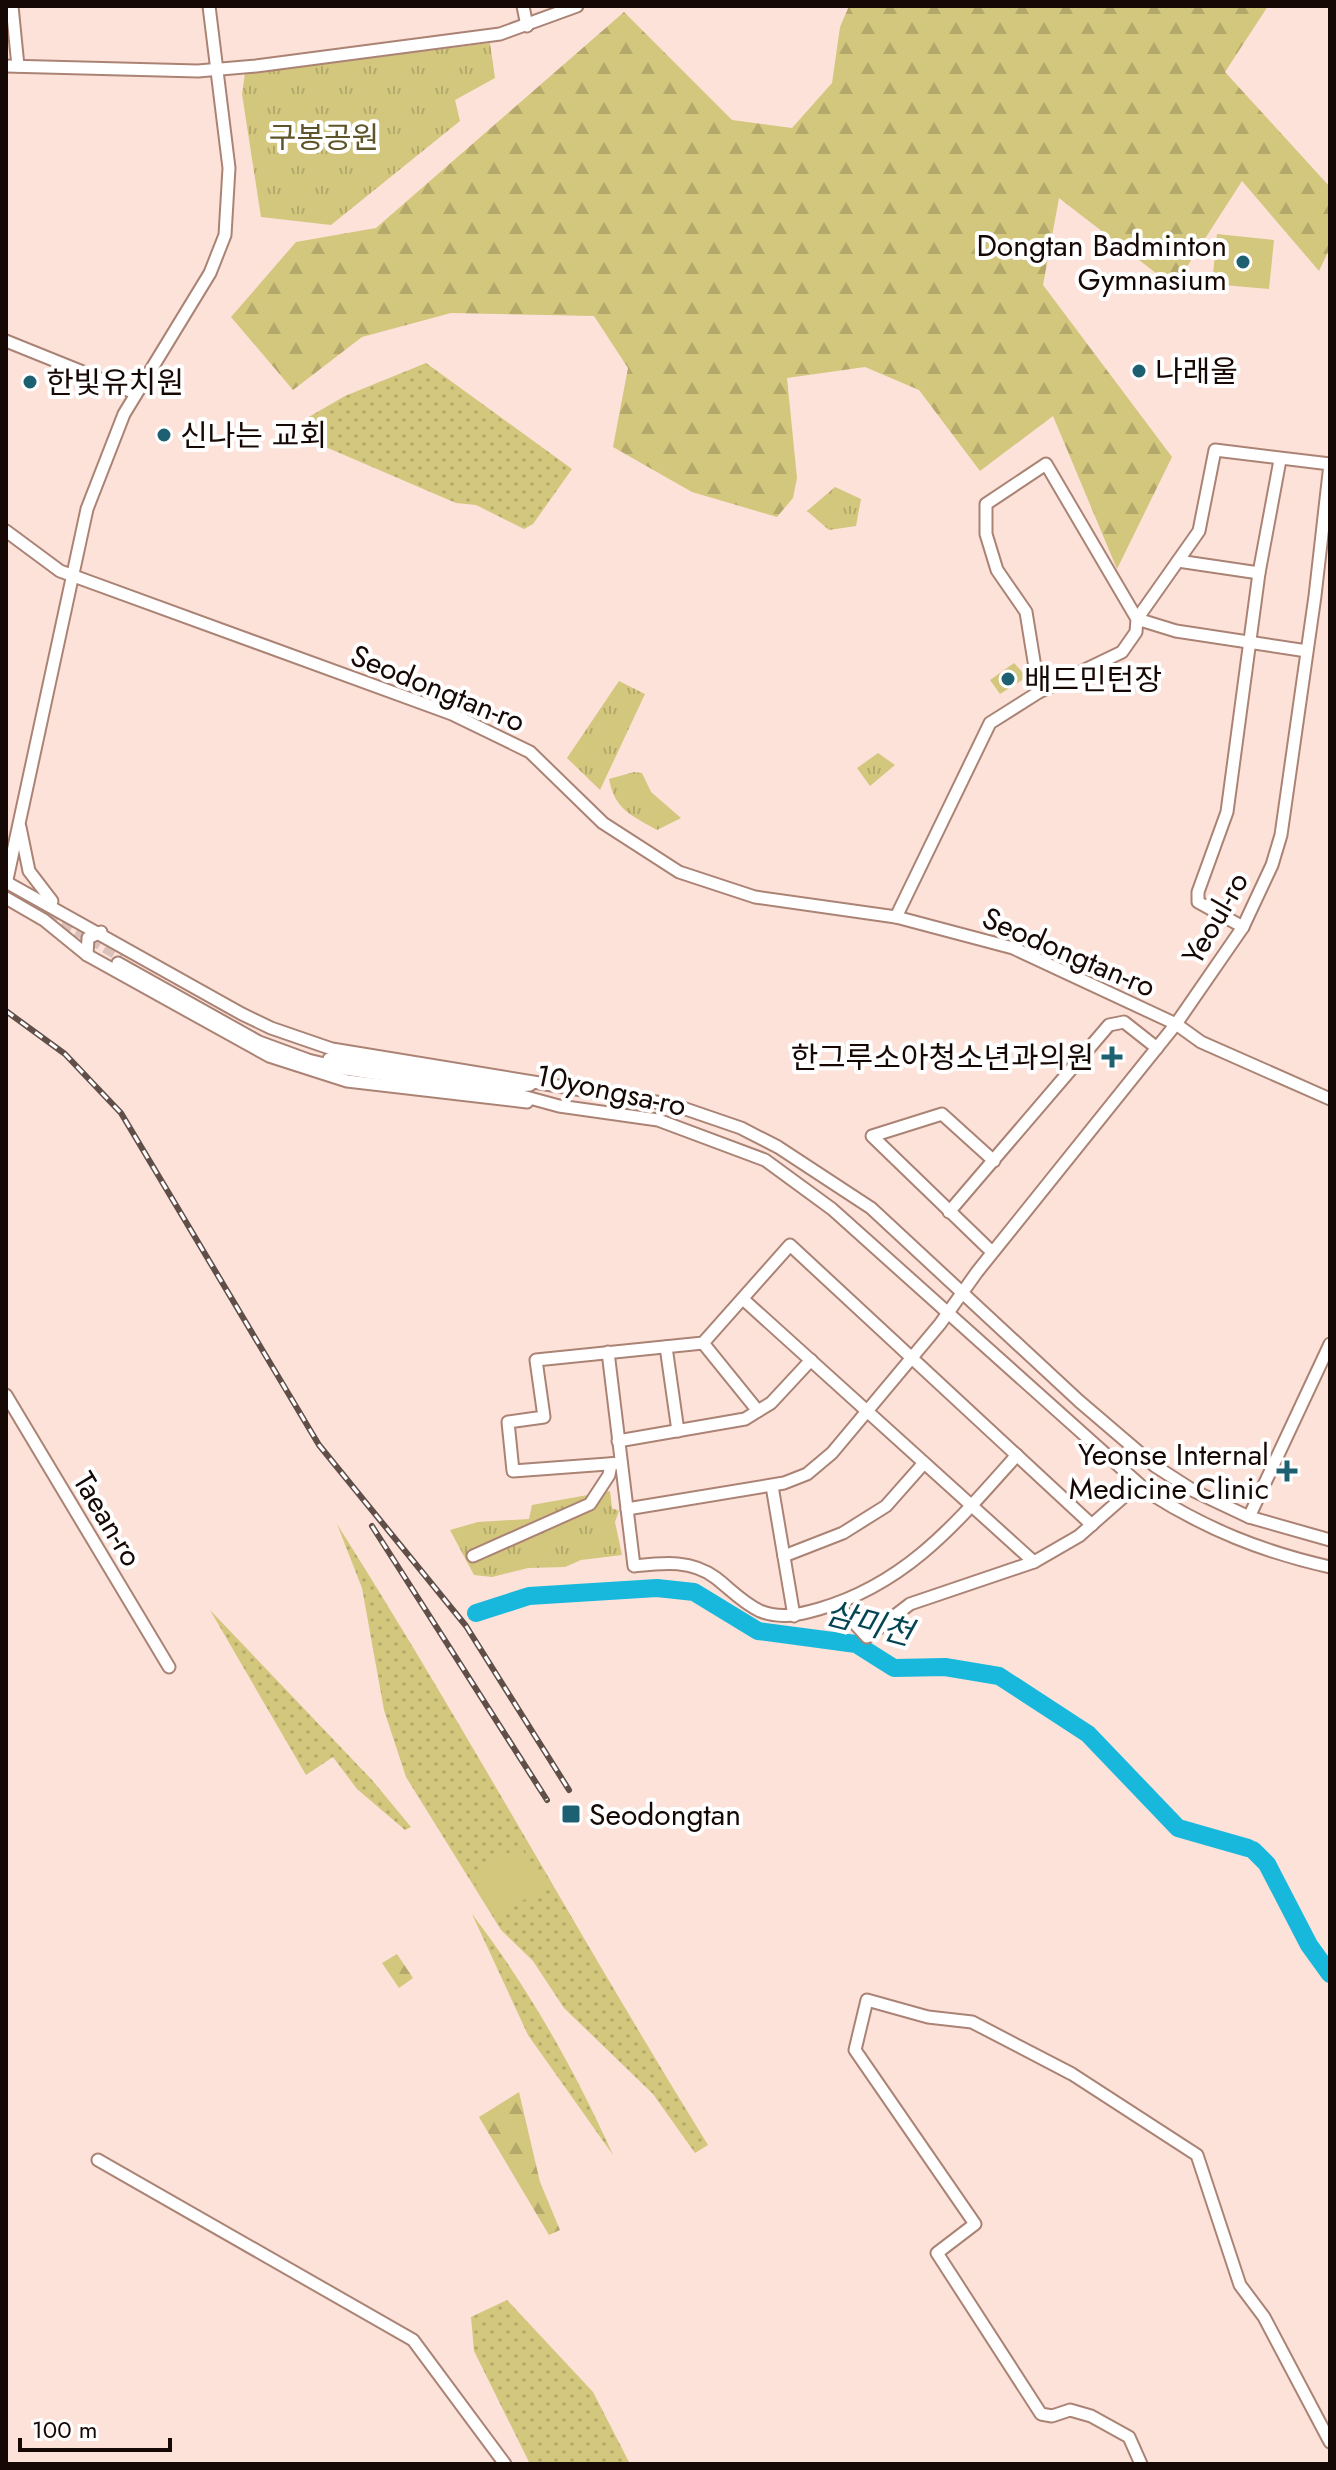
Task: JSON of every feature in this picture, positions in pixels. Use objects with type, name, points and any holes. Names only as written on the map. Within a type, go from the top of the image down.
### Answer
[{"type":"street","points":[[12,6],[12,66],[216,70],[500,34],[577,6]]},
{"type":"street","points":[[6,883],[19,810],[87,509],[135,393],[210,273],[225,235],[229,168],[209,6]]},
{"type":"street","points":[[523,6],[527,26]]},
{"type":"street","points":[[6,341],[135,393]]},
{"type":"street","points":[[896,917],[990,723],[1039,692],[1122,652],[1136,632],[1137,619],[1199,531],[1215,450],[1330,464]]},
{"type":"street","points":[[1243,927],[1198,902],[1198,892],[1227,812],[1259,573],[1280,460]]},
{"type":"street","points":[[1039,692],[1026,612],[997,570],[986,534],[986,504],[1046,464],[1137,619],[1176,631],[1307,651]]},
{"type":"street","name":"Yeoul-ro","points":[[627,1509],[772,1486],[807,1474],[819,1465],[912,1358],[992,1252],[1176,1024],[1243,927],[1272,865],[1281,835],[1330,464]]},
{"type":"street","name":"Seodongtan-ro","points":[[6,531],[53,567],[452,714],[512,742],[546,765],[603,823],[679,872],[755,897],[896,917],[1013,948],[1176,1024],[1201,1042],[1330,1099]]},
{"type":"street","points":[[1178,561],[1259,573]]},
{"type":"street","points":[[6,833],[19,810]]},
{"type":"street","points":[[19,810],[22,851],[32,876],[44,894],[71,916]]},
{"type":"street","name":"10yongsa-ro","points":[[6,883],[101,932],[242,1014],[301,1040],[332,1049],[674,1105],[741,1128],[796,1158],[871,1208],[1135,1451],[1194,1491],[1249,1517],[1330,1540]]},
{"type":"street","points":[[6,898],[44,920],[87,955],[238,1042],[308,1071],[347,1081],[513,1103],[536,1102]]},
{"type":"street","points":[[87,955],[88,938],[101,932]]},
{"type":"street","name":"10yongsa-ro","points":[[539,1084],[516,1086],[312,1055],[263,1037],[120,960],[259,1042],[308,1060],[345,1069],[515,1094],[536,1102],[658,1120],[765,1160],[832,1209],[1138,1484],[1183,1514],[1241,1543],[1330,1567]]},
{"type":"street","points":[[949,1212],[1109,1025],[1124,1022],[1157,1048]]},
{"type":"street","points":[[992,1252],[872,1136],[942,1114],[994,1161]]},
{"type":"street","points":[[616,1463],[513,1471],[508,1422],[544,1417],[536,1360],[703,1343],[790,1245],[1092,1525]]},
{"type":"street","points":[[744,1300],[1034,1562]]},
{"type":"street","points":[[703,1343],[758,1411]]},
{"type":"street","points":[[1249,1517],[1330,1344]]},
{"type":"street","points":[[666,1347],[678,1431]]},
{"type":"street","points":[[608,1352],[618,1441],[616,1463],[627,1509],[634,1566],[684,1564],[715,1577],[758,1610],[776,1616],[794,1616],[837,1604],[885,1583],[925,1553],[1017,1455]]},
{"type":"street","points":[[618,1441],[745,1419],[771,1403],[811,1360]]},
{"type":"street","name":"Taean-ro","points":[[6,1395],[169,1667]]},
{"type":"street","points":[[473,1556],[590,1504],[616,1463]]},
{"type":"street","points":[[784,1556],[843,1533],[886,1506],[924,1463]]},
{"type":"street","points":[[837,1604],[867,1637],[910,1604],[1034,1562],[1079,1536],[1138,1484]]},
{"type":"street","points":[[772,1486],[794,1616]]},
{"type":"street","points":[[1141,2464],[1129,2437],[1091,2416],[1070,2410],[1052,2416],[1041,2414],[937,2253],[975,2224],[855,2050],[867,2000],[928,2017],[972,2022],[1072,2074],[1197,2155],[1240,2285],[1264,2317],[1330,2442]]},
{"type":"street","points":[[98,2160],[413,2340],[505,2464]]},
{"type":"green space","points":[[849,6],[1268,6],[1225,72],[1330,187],[1330,248],[1319,271],[1242,181],[1174,287],[1059,198],[1043,285],[1172,457],[1117,569],[1053,416],[980,471],[919,390],[865,367],[787,378],[797,478],[793,498],[777,517],[692,492],[613,447],[628,368],[594,316],[451,313],[362,337],[293,390],[231,317],[296,242],[376,228],[624,12],[732,120],[792,128],[832,83],[840,27]]},
{"type":"green space","name":"구봉공원","points":[[490,43],[495,78],[455,100],[460,121],[331,225],[261,217],[242,94],[245,73]]},
{"type":"green space","name":"Dongtan Badminton Gymnasium","points":[[1217,234],[1274,240],[1269,289],[1212,284]]},
{"type":"green space","points":[[426,363],[572,469],[533,524],[524,529],[476,505],[456,503],[300,436],[307,418],[345,396]]},
{"type":"green space","points":[[835,487],[861,499],[856,526],[829,530],[807,511]]},
{"type":"green space","name":"배드민턴장","points":[[1014,663],[1027,677],[1000,694],[990,680]]},
{"type":"green space","points":[[619,681],[645,694],[600,790],[567,758]]},
{"type":"green space","points":[[878,753],[895,765],[870,786],[857,768]]},
{"type":"green space","points":[[634,772],[642,773],[651,792],[681,818],[657,830],[620,805],[609,779]]},
{"type":"green space","points":[[610,1491],[612,1508],[619,1511],[615,1522],[622,1555],[581,1560],[565,1567],[528,1568],[492,1577],[474,1575],[450,1530],[478,1522],[529,1519],[532,1505]]},
{"type":"green space","points":[[337,1524],[432,1678],[708,2145],[695,2153],[653,2094],[564,2008],[533,1961],[501,1930],[406,1777],[384,1710],[362,1588]]},
{"type":"green space","points":[[210,1610],[372,1780],[411,1827],[405,1830],[357,1789],[333,1757],[306,1775]]},
{"type":"green space","points":[[520,1846],[545,1887],[496,1917],[471,1876]]},
{"type":"green space","points":[[472,1914],[550,2031],[613,2155],[528,2035]]},
{"type":"green space","points":[[397,1954],[413,1978],[399,1988],[382,1963]]},
{"type":"green space","points":[[519,2092],[540,2182],[560,2230],[549,2235],[479,2117]]},
{"type":"green space","points":[[507,2300],[593,2392],[630,2464],[530,2464],[474,2351],[471,2317]]},
{"type":"waterway","name":"삼미천","points":[[476,1613],[529,1596],[657,1588],[694,1592],[758,1631],[856,1644],[894,1668],[945,1667],[999,1676],[1088,1734],[1178,1828],[1248,1848]]},
{"type":"waterway","name":"삼미천","points":[[1253,1850],[1267,1864],[1309,1945],[1330,1974]]},
{"type":"tunnel","points":[[6,888],[121,957]]},
{"type":"railway","points":[[6,1011],[65,1054],[121,1113],[319,1445],[466,1626],[569,1790]]},
{"type":"railway","points":[[372,1526],[547,1800]]},
{"type":"place","name":"Dongtan Badminton Gymnasium","points":[[1243,262]]},
{"type":"place","name":"나래울","points":[[1139,371]]},
{"type":"place","name":"한빛유치원","points":[[30,382]]},
{"type":"place","name":"신나는 교회","points":[[164,435]]},
{"type":"place","name":"배드민턴장","points":[[1008,679]]},
{"type":"place","name":"한그루소아청소년과의원","points":[[1112,1057]]},
{"type":"place","name":"Yeonse Internal Medicine Clinic","points":[[1287,1471]]},
{"type":"place","name":"Seodongtan","points":[[571,1814]]}]
